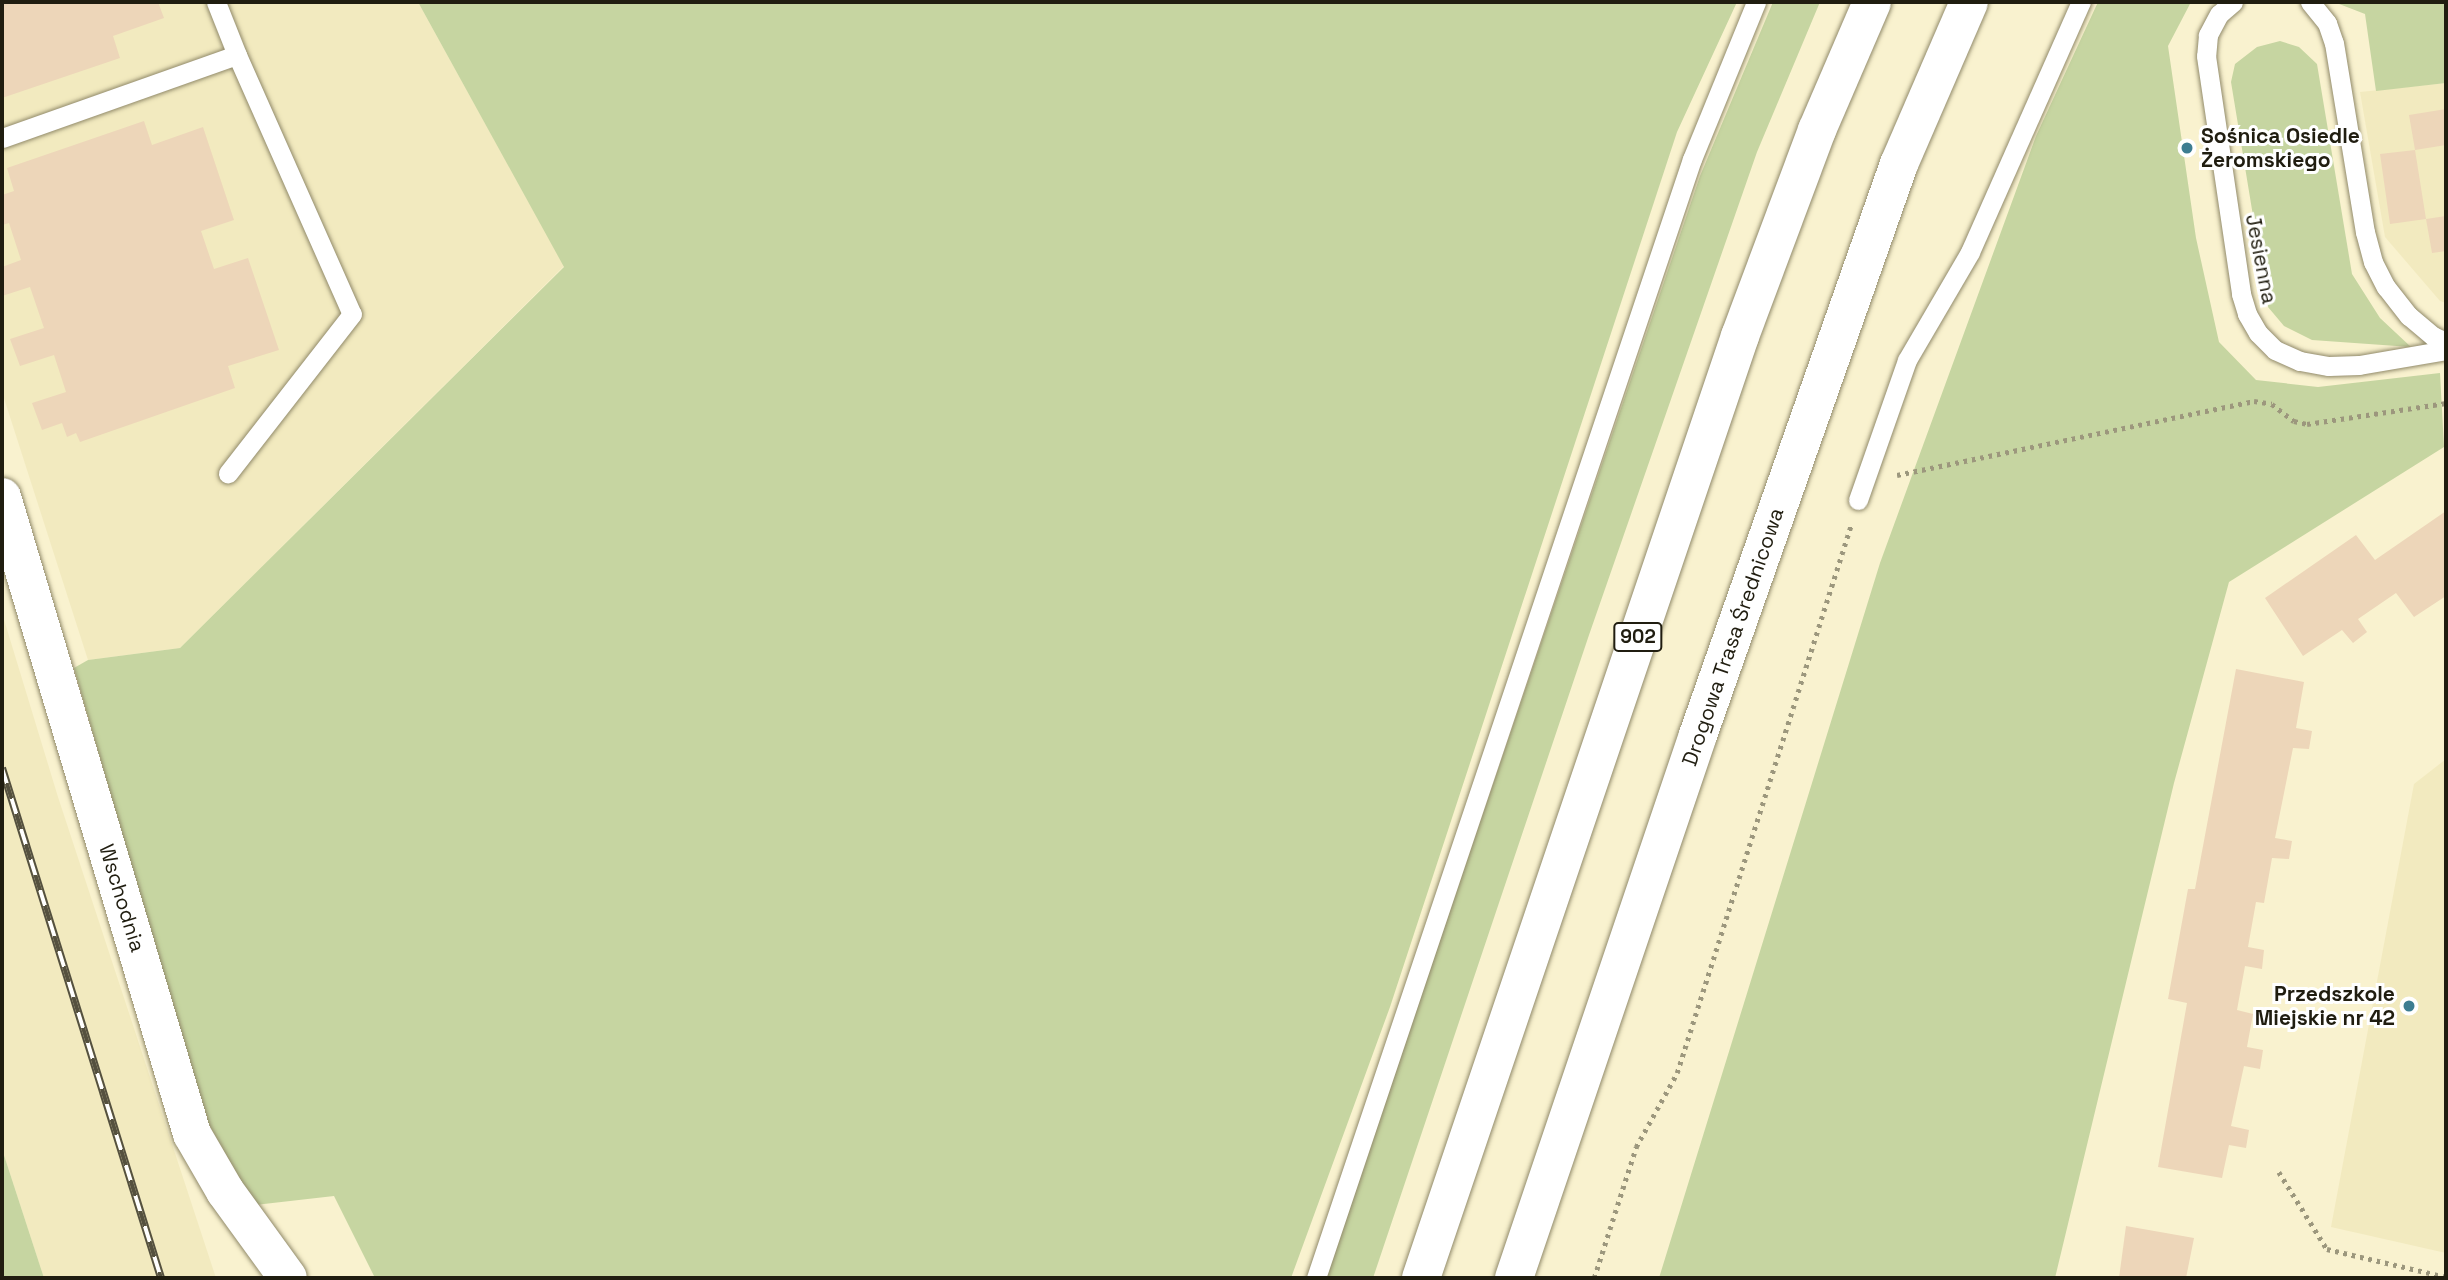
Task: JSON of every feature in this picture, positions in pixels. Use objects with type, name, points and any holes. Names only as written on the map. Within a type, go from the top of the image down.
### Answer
[{"type":"main road","name":"902","points":[[1421,1278],[1740,336],[1817,130],[1872,2]]},
{"type":"main road","name":"Drogowa Trasa Średnicowa","points":[[1514,1278],[1698,735],[1899,164],[1969,2]]},
{"type":"main road","name":"Wschodnia","points":[[2,497],[192,1134],[225,1191],[283,1275]]},
{"type":"lane","points":[[216,2],[352,314],[228,473]]},
{"type":"lane","points":[[1316,1278],[1692,159],[1756,2]]},
{"type":"lane","points":[[1858,500],[1907,360],[1970,252],[2081,2]]},
{"type":"lane","name":"Jesienna","points":[[2233,2],[2219,14],[2208,35],[2206,56],[2241,294],[2247,314],[2258,333],[2275,350],[2300,361],[2329,366],[2359,365],[2446,350]]},
{"type":"lane","points":[[2310,2],[2328,23],[2334,43],[2365,232],[2373,262],[2386,287],[2409,316],[2433,337],[2446,342]]},
{"type":"lane","points":[[2,138],[237,55]]},
{"type":"path","points":[[1594,1278],[1636,1147],[1677,1073],[1858,500],[1901,472],[2254,401],[2272,404],[2294,421],[2307,424],[2446,403]]},
{"type":"path","points":[[2279,1172],[2327,1249],[2446,1277]]},
{"type":"shaded area","points":[[2,2],[418,2],[564,266],[180,648],[88,660],[2,392]]},
{"type":"shaded area","points":[[2446,83],[2446,303],[2440,301],[2385,237],[2360,92]]},
{"type":"shaded area","points":[[2,613],[58,797],[216,1278],[44,1278],[2,1149]]},
{"type":"shaded area","name":"Przedszkole Miejskie nr 42","points":[[2446,759],[2446,1253],[2331,1227],[2414,784]]},
{"type":"green space","points":[[418,2],[1737,2],[1677,132],[1390,1007],[1291,1278],[375,1278],[334,1196],[255,1205],[204,1116],[74,668],[88,660],[180,648],[564,267]]},
{"type":"green space","points":[[1773,2],[1820,2],[1757,152],[1589,635],[1373,1278],[1325,1278],[1700,176]]},
{"type":"green space","points":[[2098,2],[2191,2],[2168,46],[2196,238],[2219,342],[2256,380],[2318,387],[2440,373],[2444,447],[2229,582],[2174,783],[2055,1278],[1659,1278],[1880,563],[2036,136]]},
{"type":"green space","points":[[2334,2],[2446,2],[2446,83],[2376,91],[2365,14]]},
{"type":"green space","points":[[2280,41],[2299,47],[2317,64],[2352,274],[2380,318],[2411,347],[2312,340],[2284,326],[2268,307],[2231,82],[2235,64],[2257,47]]},
{"type":"green space","points":[[2,1149],[44,1278],[2,1278]]},
{"type":"building","points":[[2,2],[158,2],[164,18],[113,36],[120,58],[2,98]]},
{"type":"building","points":[[2446,109],[2446,145],[2415,150],[2409,115]]},
{"type":"building","points":[[144,121],[152,145],[203,127],[234,220],[201,231],[214,269],[248,258],[279,350],[228,366],[235,388],[80,442],[76,433],[67,437],[62,423],[42,430],[32,403],[66,392],[54,355],[20,366],[10,339],[44,328],[30,287],[2,296],[2,267],[21,260],[9,223],[2,225],[2,195],[14,191],[7,168]]},
{"type":"building","points":[[2415,150],[2426,219],[2390,224],[2380,154]]},
{"type":"building","points":[[2446,216],[2446,251],[2432,253],[2426,219]]},
{"type":"building","points":[[2446,511],[2446,596],[2414,617],[2396,593],[2358,619],[2367,632],[2353,643],[2342,630],[2303,656],[2265,598],[2356,535],[2375,560]]},
{"type":"building","points":[[2236,669],[2304,682],[2296,728],[2312,731],[2309,749],[2293,748],[2275,838],[2292,841],[2289,859],[2272,858],[2264,903],[2256,902],[2248,947],[2264,950],[2262,969],[2245,966],[2237,1010],[2253,1014],[2247,1047],[2263,1050],[2260,1069],[2244,1066],[2231,1126],[2249,1130],[2246,1148],[2229,1145],[2222,1178],[2158,1167],[2187,1003],[2168,999],[2188,889],[2195,889]]},
{"type":"building","points":[[2126,1226],[2194,1238],[2186,1278],[2119,1278]]},
{"type":"railway","points":[[2,768],[161,1278]]},
{"type":"place","name":"Sośnica Osiedle Żeromskiego","points":[[2187,148]]},
{"type":"place","name":"Przedszkole Miejskie nr 42","points":[[2409,1006]]}]
